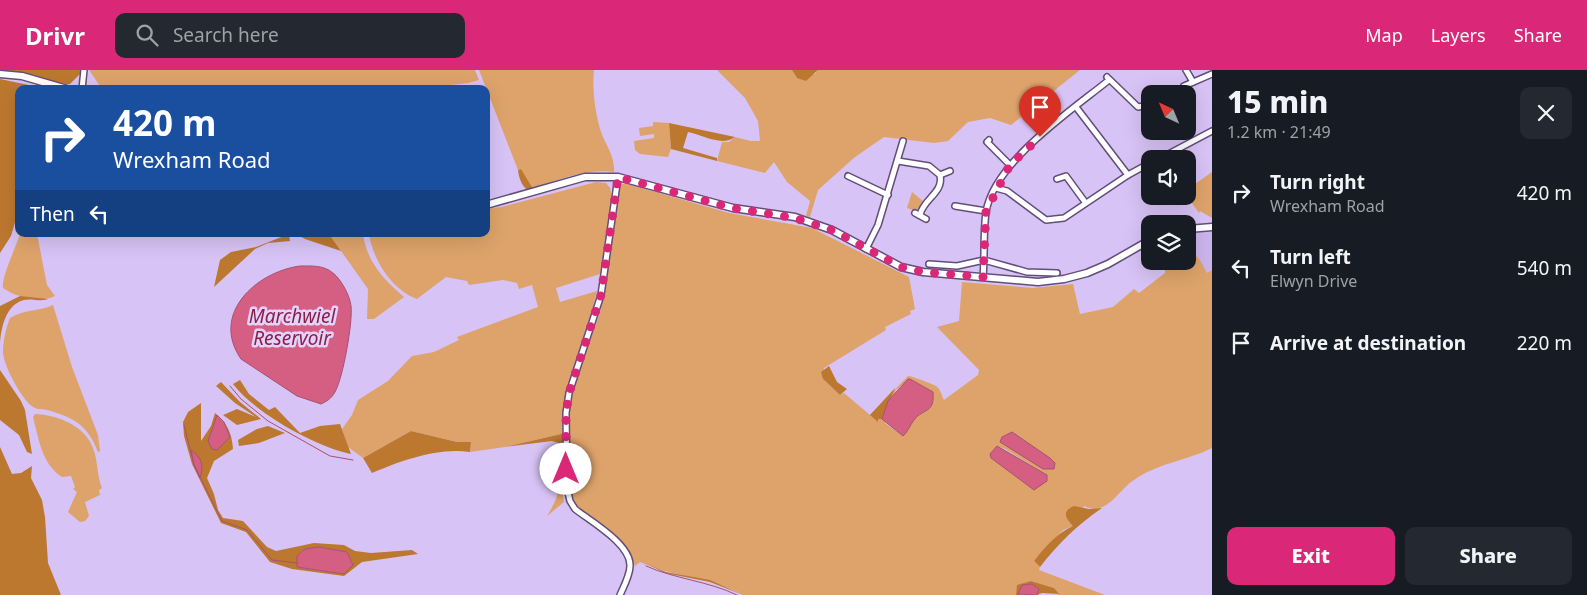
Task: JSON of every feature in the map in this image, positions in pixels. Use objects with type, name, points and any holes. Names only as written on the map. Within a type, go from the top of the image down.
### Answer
[{"type":"main road","points":[[0,74],[22,76],[53,85]]},
{"type":"main road","points":[[490,205],[585,177],[618,177],[732,208],[795,218],[832,230],[901,267],[923,272],[1038,282],[1064,280],[1108,264],[1141,245]]},
{"type":"main road","points":[[1196,228],[1212,227]]},
{"type":"street","points":[[82,85],[84,70]]},
{"type":"street","points":[[1186,70],[1193,82]]},
{"type":"street","points":[[1186,85],[1212,74]]},
{"type":"street","points":[[983,277],[986,211],[996,188],[1010,165],[1028,146],[1108,79],[1139,108]]},
{"type":"street","points":[[1076,107],[1128,175]]},
{"type":"street","points":[[1176,150],[1212,131]]},
{"type":"street","points":[[866,249],[878,225],[902,142]]},
{"type":"street","points":[[987,142],[1010,165]]},
{"type":"street","points":[[898,161],[929,166],[940,175]]},
{"type":"street","points":[[996,188],[1007,191],[1046,220],[1064,218],[1085,202],[1141,168]]},
{"type":"street","points":[[940,175],[950,171]]},
{"type":"street","points":[[1057,179],[1068,174],[1085,202]]},
{"type":"street","points":[[926,219],[917,214],[938,190],[940,175]]},
{"type":"street","points":[[848,176],[862,179],[888,195]]},
{"type":"street","points":[[618,177],[601,295],[569,393],[566,414],[566,478],[570,501],[575,509],[622,546],[628,556],[630,564],[629,574],[620,595]]},
{"type":"street","points":[[959,205],[986,211]]},
{"type":"street","points":[[939,265],[940,259]]},
{"type":"street","points":[[930,264],[957,266],[984,260],[1027,272],[1054,273],[1051,266]]},
{"type":"shaded area","points":[[3,70],[84,70],[70,84],[66,84]]},
{"type":"shaded area","points":[[89,70],[475,70],[479,80],[451,85],[99,85]]},
{"type":"shaded area","points":[[479,70],[594,70],[593,78],[597,117],[601,132],[612,156],[614,172],[583,173],[533,188],[528,185],[521,169],[518,170],[490,98],[490,85],[485,85]]},
{"type":"shaded area","points":[[717,70],[792,70],[797,78],[815,74],[818,70],[1080,70],[1011,125],[990,118],[968,122],[948,141],[934,143],[884,137],[855,157],[818,190],[810,217],[806,216],[810,201],[787,182],[774,162],[765,173],[717,161],[722,142],[729,142],[735,137],[760,141],[758,121],[745,98]]},
{"type":"shaded area","points":[[792,70],[818,70],[806,81],[797,78]]},
{"type":"shaded area","points":[[0,79],[29,85],[15,85],[15,222],[11,236],[0,253]]},
{"type":"shaded area","points":[[653,122],[669,123],[671,149],[668,157],[640,154],[635,150],[634,141],[654,138],[654,134],[640,136],[639,128],[653,126]]},
{"type":"shaded area","points":[[669,123],[735,137],[730,140],[718,141],[688,132],[683,148],[717,158],[717,161],[671,149]]},
{"type":"shaded area","points":[[521,169],[533,189],[527,190],[522,183],[518,170]]},
{"type":"shaded area","points":[[1212,172],[1212,218],[1200,211],[1199,213],[1193,205],[1196,205],[1196,183]]},
{"type":"shaded area","points":[[596,182],[606,183],[610,188],[612,198],[600,274],[556,288],[560,302],[597,291],[567,392],[561,434],[505,447],[470,452],[471,442],[457,442],[411,431],[363,458],[348,447],[342,429],[352,415],[358,400],[388,381],[412,356],[434,352],[459,340],[457,337],[538,307],[532,285],[519,289],[517,283],[503,280],[469,285],[467,281],[446,277],[417,299],[400,289],[385,273],[379,264],[370,237],[490,237],[490,208]]},
{"type":"shaded area","points":[[622,184],[628,184],[729,213],[812,228],[909,277],[915,309],[910,311],[911,314],[885,327],[886,330],[824,368],[823,379],[840,395],[844,393],[870,415],[908,376],[936,386],[944,400],[978,375],[979,370],[937,327],[959,321],[962,282],[1033,288],[1073,284],[1080,314],[1113,307],[1134,289],[1139,293],[1165,273],[1165,270],[1196,270],[1196,256],[1207,273],[1212,270],[1212,448],[1143,474],[1105,506],[1092,508],[1084,506],[1073,526],[1063,530],[1034,561],[1040,567],[1039,570],[1105,595],[1058,595],[1054,588],[1031,581],[1016,595],[743,595],[718,584],[666,571],[640,562],[635,566],[625,546],[577,507],[570,493],[570,404],[578,372],[600,313],[618,190]],"holes":[[[910,379],[933,393],[930,407],[917,416],[903,436],[885,423],[896,390]],[[1018,436],[1055,463],[1003,443]],[[997,446],[1005,449],[1047,475],[1001,465],[991,458],[990,454]]]},
{"type":"shaded area","points":[[912,192],[924,202],[916,211],[907,208]]},
{"type":"shaded area","points":[[1212,231],[1212,270],[1207,274],[1196,255],[1196,232]]},
{"type":"shaded area","points":[[19,237],[38,237],[47,285],[55,296],[35,299],[14,294],[3,288],[6,270]]},
{"type":"shaded area","points":[[281,237],[289,237],[290,241],[268,243],[255,249],[214,287],[220,260],[231,252],[256,247]]},
{"type":"shaded area","points":[[301,237],[331,237],[341,251]]},
{"type":"shaded area","points":[[331,237],[364,237],[368,253],[377,269],[389,284],[404,297],[374,319],[367,319],[368,289]]},
{"type":"shaded area","points":[[20,296],[48,299],[24,300],[13,306],[3,324],[0,343],[0,306]]},
{"type":"shaded area","points":[[53,305],[72,367],[98,435],[100,451],[98,452],[89,435],[72,419],[47,410],[36,409],[30,405],[20,392],[6,366],[3,352],[4,339],[10,318],[21,313]]},
{"type":"shaded area","points":[[829,366],[837,382],[847,389],[840,395],[823,379],[821,372]]},
{"type":"shaded area","points":[[0,370],[25,410],[32,454],[27,452],[19,435],[0,420]]},
{"type":"shaded area","points":[[240,380],[249,394],[269,410],[275,407],[300,433],[320,426],[340,424],[351,454],[321,444],[287,427],[271,417],[243,395],[233,384]]},
{"type":"shaded area","points":[[221,382],[240,402],[261,419],[237,425],[223,415],[237,409],[256,417],[235,403],[216,386]]},
{"type":"shaded area","points":[[895,388],[882,419],[878,419],[878,422],[870,415]]},
{"type":"shaded area","points":[[201,403],[201,441],[211,426],[215,413],[226,425],[230,433],[233,449],[214,461],[207,478],[218,510],[223,518],[243,521],[267,547],[276,551],[314,543],[344,545],[355,551],[371,553],[412,550],[418,554],[362,562],[344,576],[292,569],[270,562],[246,532],[221,523],[192,464],[184,436],[183,422],[188,412]],"holes":[[[319,547],[347,552],[353,565],[343,574],[297,567],[297,556],[305,549]]]},
{"type":"shaded area","points":[[35,414],[53,417],[70,424],[85,435],[90,442],[102,488],[99,490],[100,495],[85,502],[89,516],[85,521],[80,522],[68,512],[77,492],[73,489],[75,487],[71,476],[62,477],[55,472],[42,451],[33,417]]},
{"type":"shaded area","points":[[268,426],[285,433],[259,443],[239,446],[238,440],[257,429]]},
{"type":"shaded area","points":[[564,430],[563,487],[560,477],[559,443],[552,441],[505,447],[561,434]]},
{"type":"shaded area","points":[[411,431],[457,442],[471,442],[470,452],[445,451],[432,453],[372,473],[363,458]]},
{"type":"shaded area","points":[[0,447],[12,474],[21,473],[32,466],[31,478],[42,500],[45,517],[48,563],[61,595],[0,595]]},
{"type":"shaded area","points":[[560,477],[564,502],[547,516],[559,488]]},
{"type":"shaded area","points":[[1074,506],[1089,509],[1102,508],[1068,535],[1040,567],[1034,561],[1038,556],[1057,536],[1073,526],[1068,521],[1066,513],[1067,510]]},
{"type":"shaded area","points":[[647,564],[666,572],[710,580],[743,595],[710,582],[665,573]]},
{"type":"shaded area","points":[[1031,581],[1054,588],[1059,594],[1042,593],[1037,595],[1039,589],[1031,584],[1022,585],[1020,595],[1016,595],[1017,585]]},
{"type":"water","name":"Marchwiel Reservoir","points":[[300,266],[322,267],[333,273],[345,288],[351,306],[349,337],[338,385],[329,399],[321,404],[297,396],[241,359],[233,342],[231,326],[234,311],[242,298],[254,286],[268,277]]},
{"type":"water","points":[[908,379],[933,392],[933,399],[928,410],[917,416],[903,436],[882,419],[888,401]]},
{"type":"water","points":[[217,415],[224,422],[230,437],[217,450],[212,449],[208,441]]},
{"type":"water","points":[[1012,432],[1050,458],[1055,463],[1054,469],[1043,469],[1000,442],[1002,437]]},
{"type":"water","points":[[997,446],[1047,475],[1047,481],[1034,490],[991,458],[990,454]]},
{"type":"water","points":[[191,450],[198,456],[201,462],[200,478],[194,465]]},
{"type":"water","points":[[319,547],[347,552],[353,565],[344,574],[297,567],[297,556],[305,549]]},
{"type":"water","points":[[1032,584],[1039,589],[1037,595],[1018,594],[1022,585]]},
{"type":"waterway","points":[[230,386],[241,399],[268,421],[330,456],[353,460]]},
{"type":"waterway","points":[[184,425],[194,465],[222,521],[247,530],[272,560],[297,563]]},
{"type":"waterway","points":[[646,566],[668,574],[715,586],[737,595]]},
{"type":"route","points":[[566,469],[566,414],[569,393],[601,295],[618,177],[646,183],[732,208],[795,218],[832,230],[901,267],[923,272],[983,277],[986,211],[996,188],[1010,165],[1028,146],[1040,137]]}]
